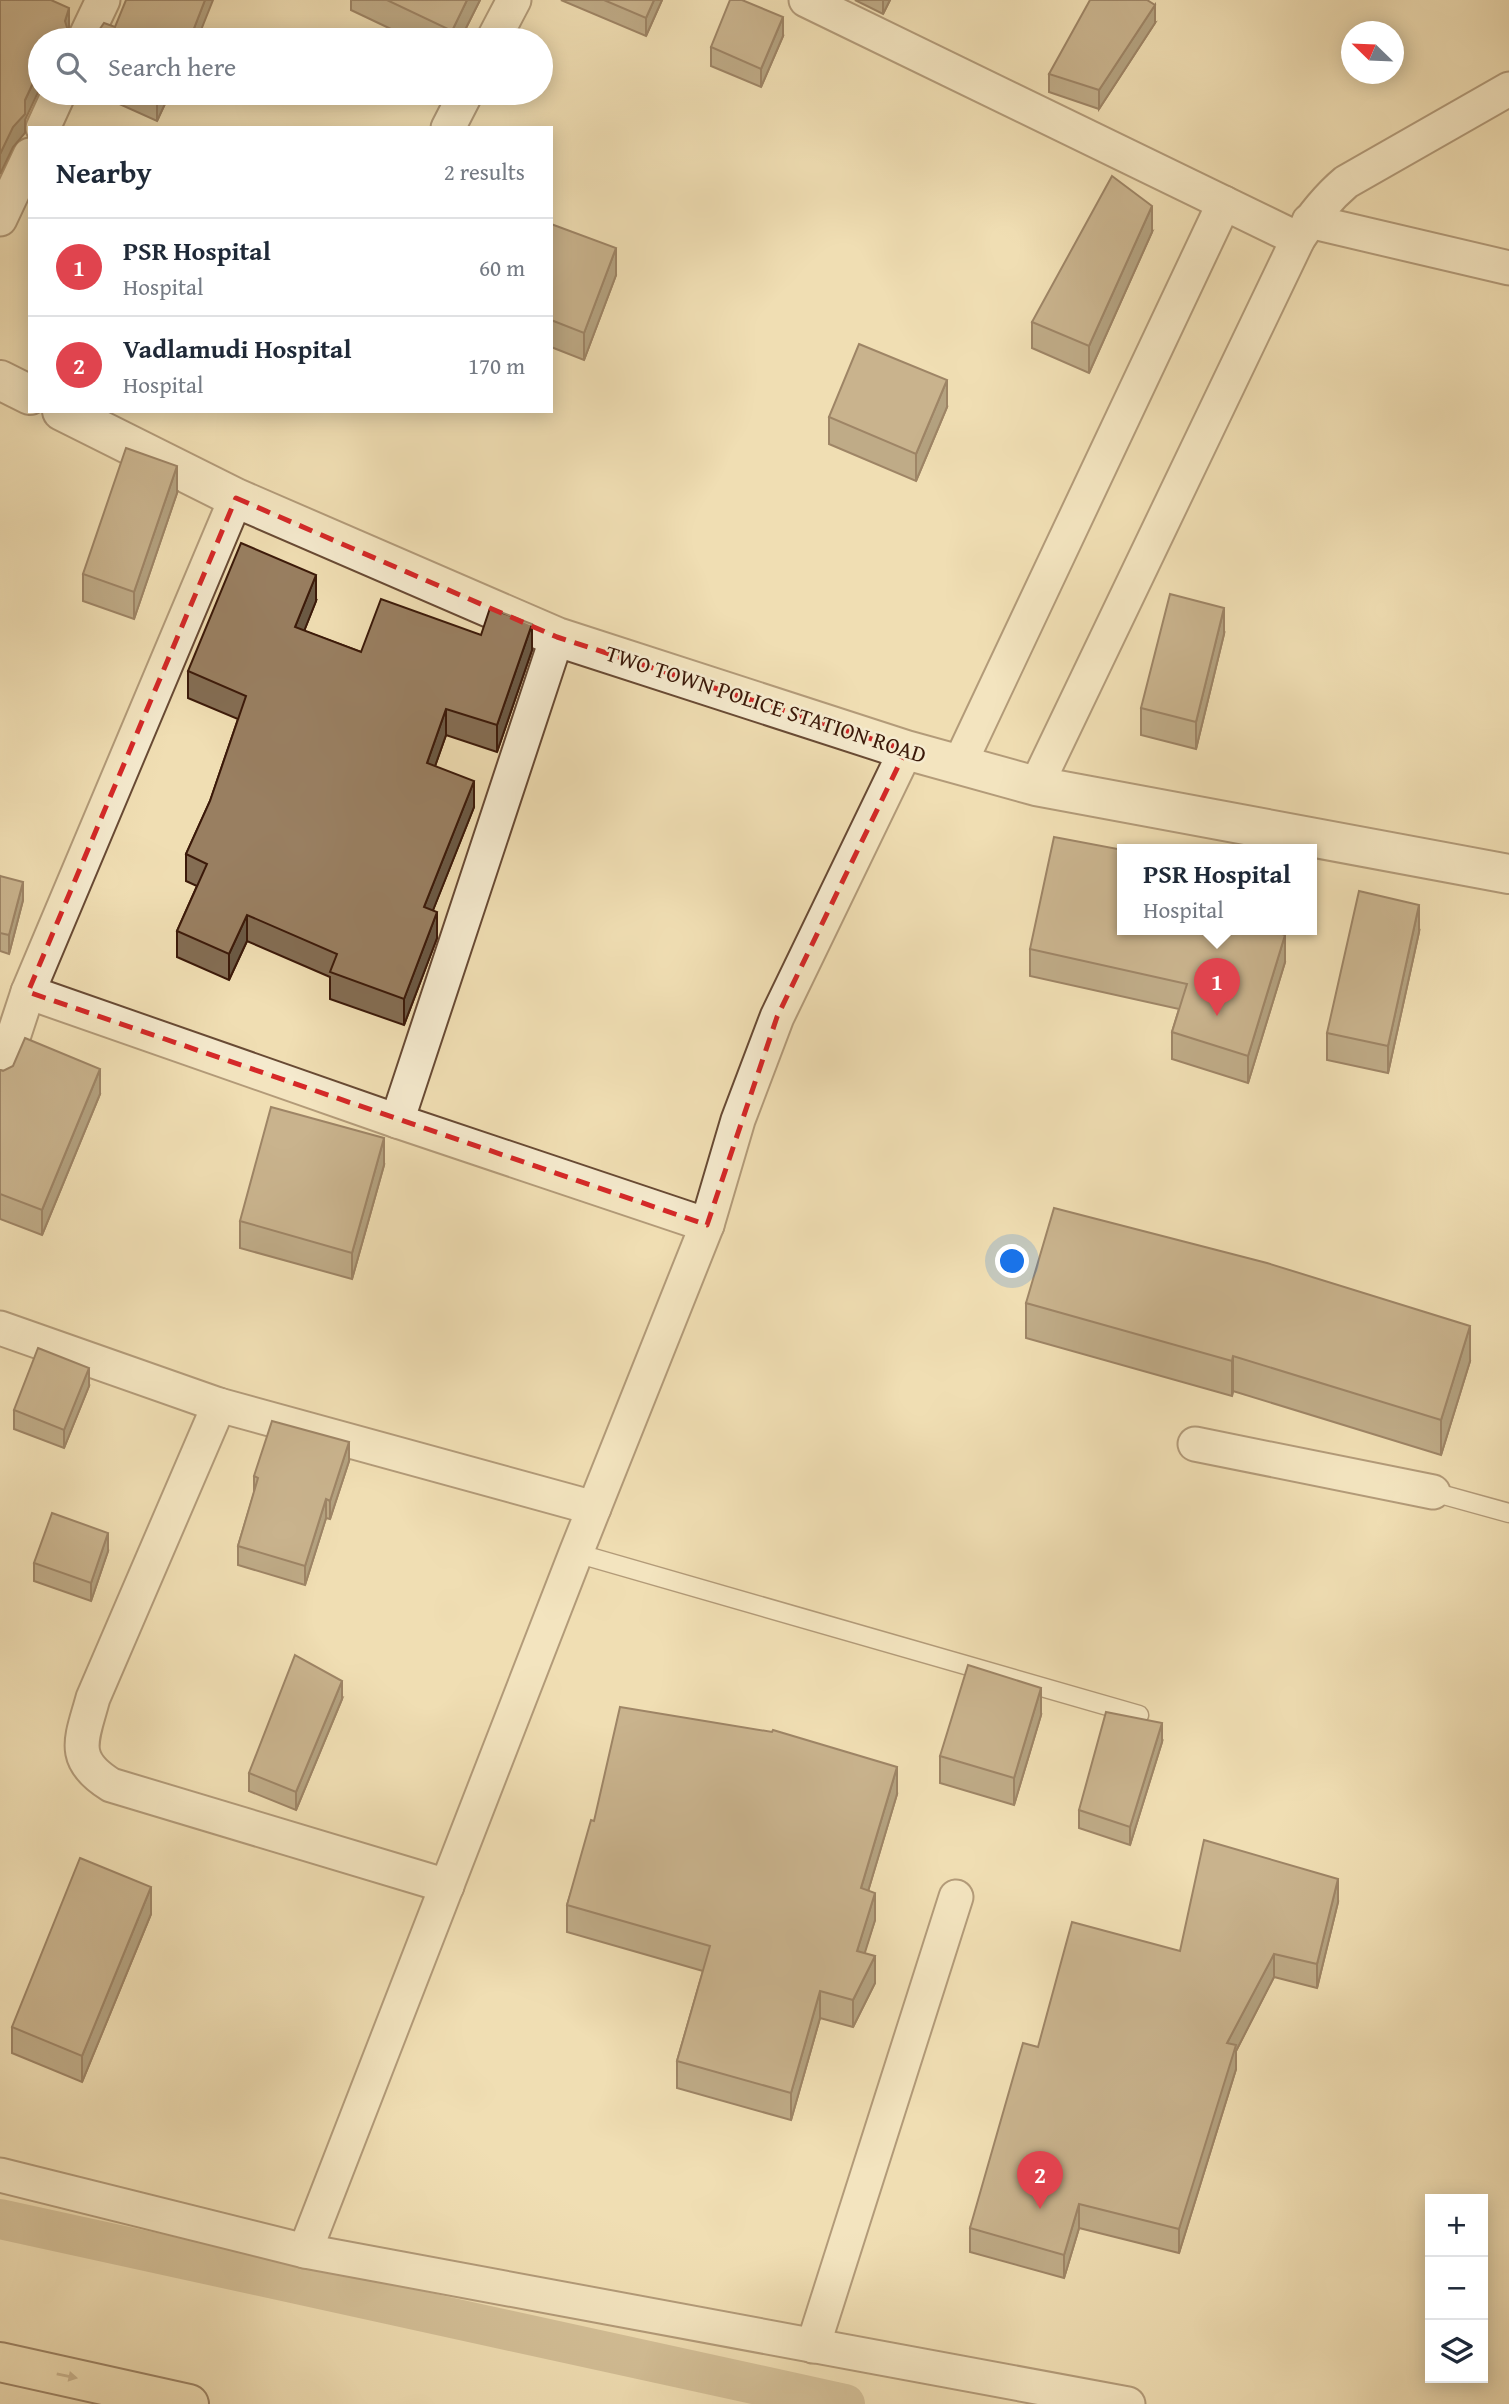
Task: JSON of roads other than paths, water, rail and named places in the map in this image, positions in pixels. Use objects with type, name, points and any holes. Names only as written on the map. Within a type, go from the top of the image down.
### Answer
[{"type":"main road","points":[[0,2362],[189,2404]]},
{"type":"street","points":[[90,28],[103,0]]},
{"type":"street","points":[[499,28],[514,0]]},
{"type":"street","points":[[806,0],[1231,206],[1296,230],[1509,268]]},
{"type":"street","points":[[1036,786],[1296,230],[1346,182],[1509,89]]},
{"type":"street","points":[[44,126],[54,105]]},
{"type":"street","points":[[449,126],[460,105]]},
{"type":"street","points":[[0,219],[28,159]]},
{"type":"street","points":[[960,763],[1231,206]]},
{"type":"street","points":[[0,380],[28,394]]},
{"type":"street","name":"TWO TOWN POLICE STATION ROAD","points":[[66,413],[236,498],[557,637],[906,750],[1036,786],[1509,874]]},
{"type":"street","points":[[0,1077],[28,992],[236,498]]},
{"type":"street","points":[[397,1121],[557,637]]},
{"type":"street","points":[[305,2251],[576,1553],[708,1225],[738,1120],[777,1017],[906,750]]},
{"type":"street","points":[[28,992],[397,1121],[708,1225]]},
{"type":"street","points":[[0,1328],[219,1405],[594,1508]]},
{"type":"street","points":[[219,1405],[93,1698],[83,1733],[81,1755],[94,1774],[111,1785],[447,1886]]},
{"type":"street","points":[[1195,1444],[1433,1492]]},
{"type":"street","points":[[813,2346],[956,1897]]},
{"type":"street","points":[[0,2175],[305,2251],[1128,2404]]},
{"type":"lane","points":[[1433,1492],[1509,1513]]},
{"type":"lane","points":[[576,1553],[1139,1715]]},
{"type":"waterway","points":[[0,2219],[845,2404]]},
{"type":"place","name":"PSR Hospital","points":[[1217,1016]]},
{"type":"place","name":"Vadlamudi Hospital","points":[[1040,2209]]}]
